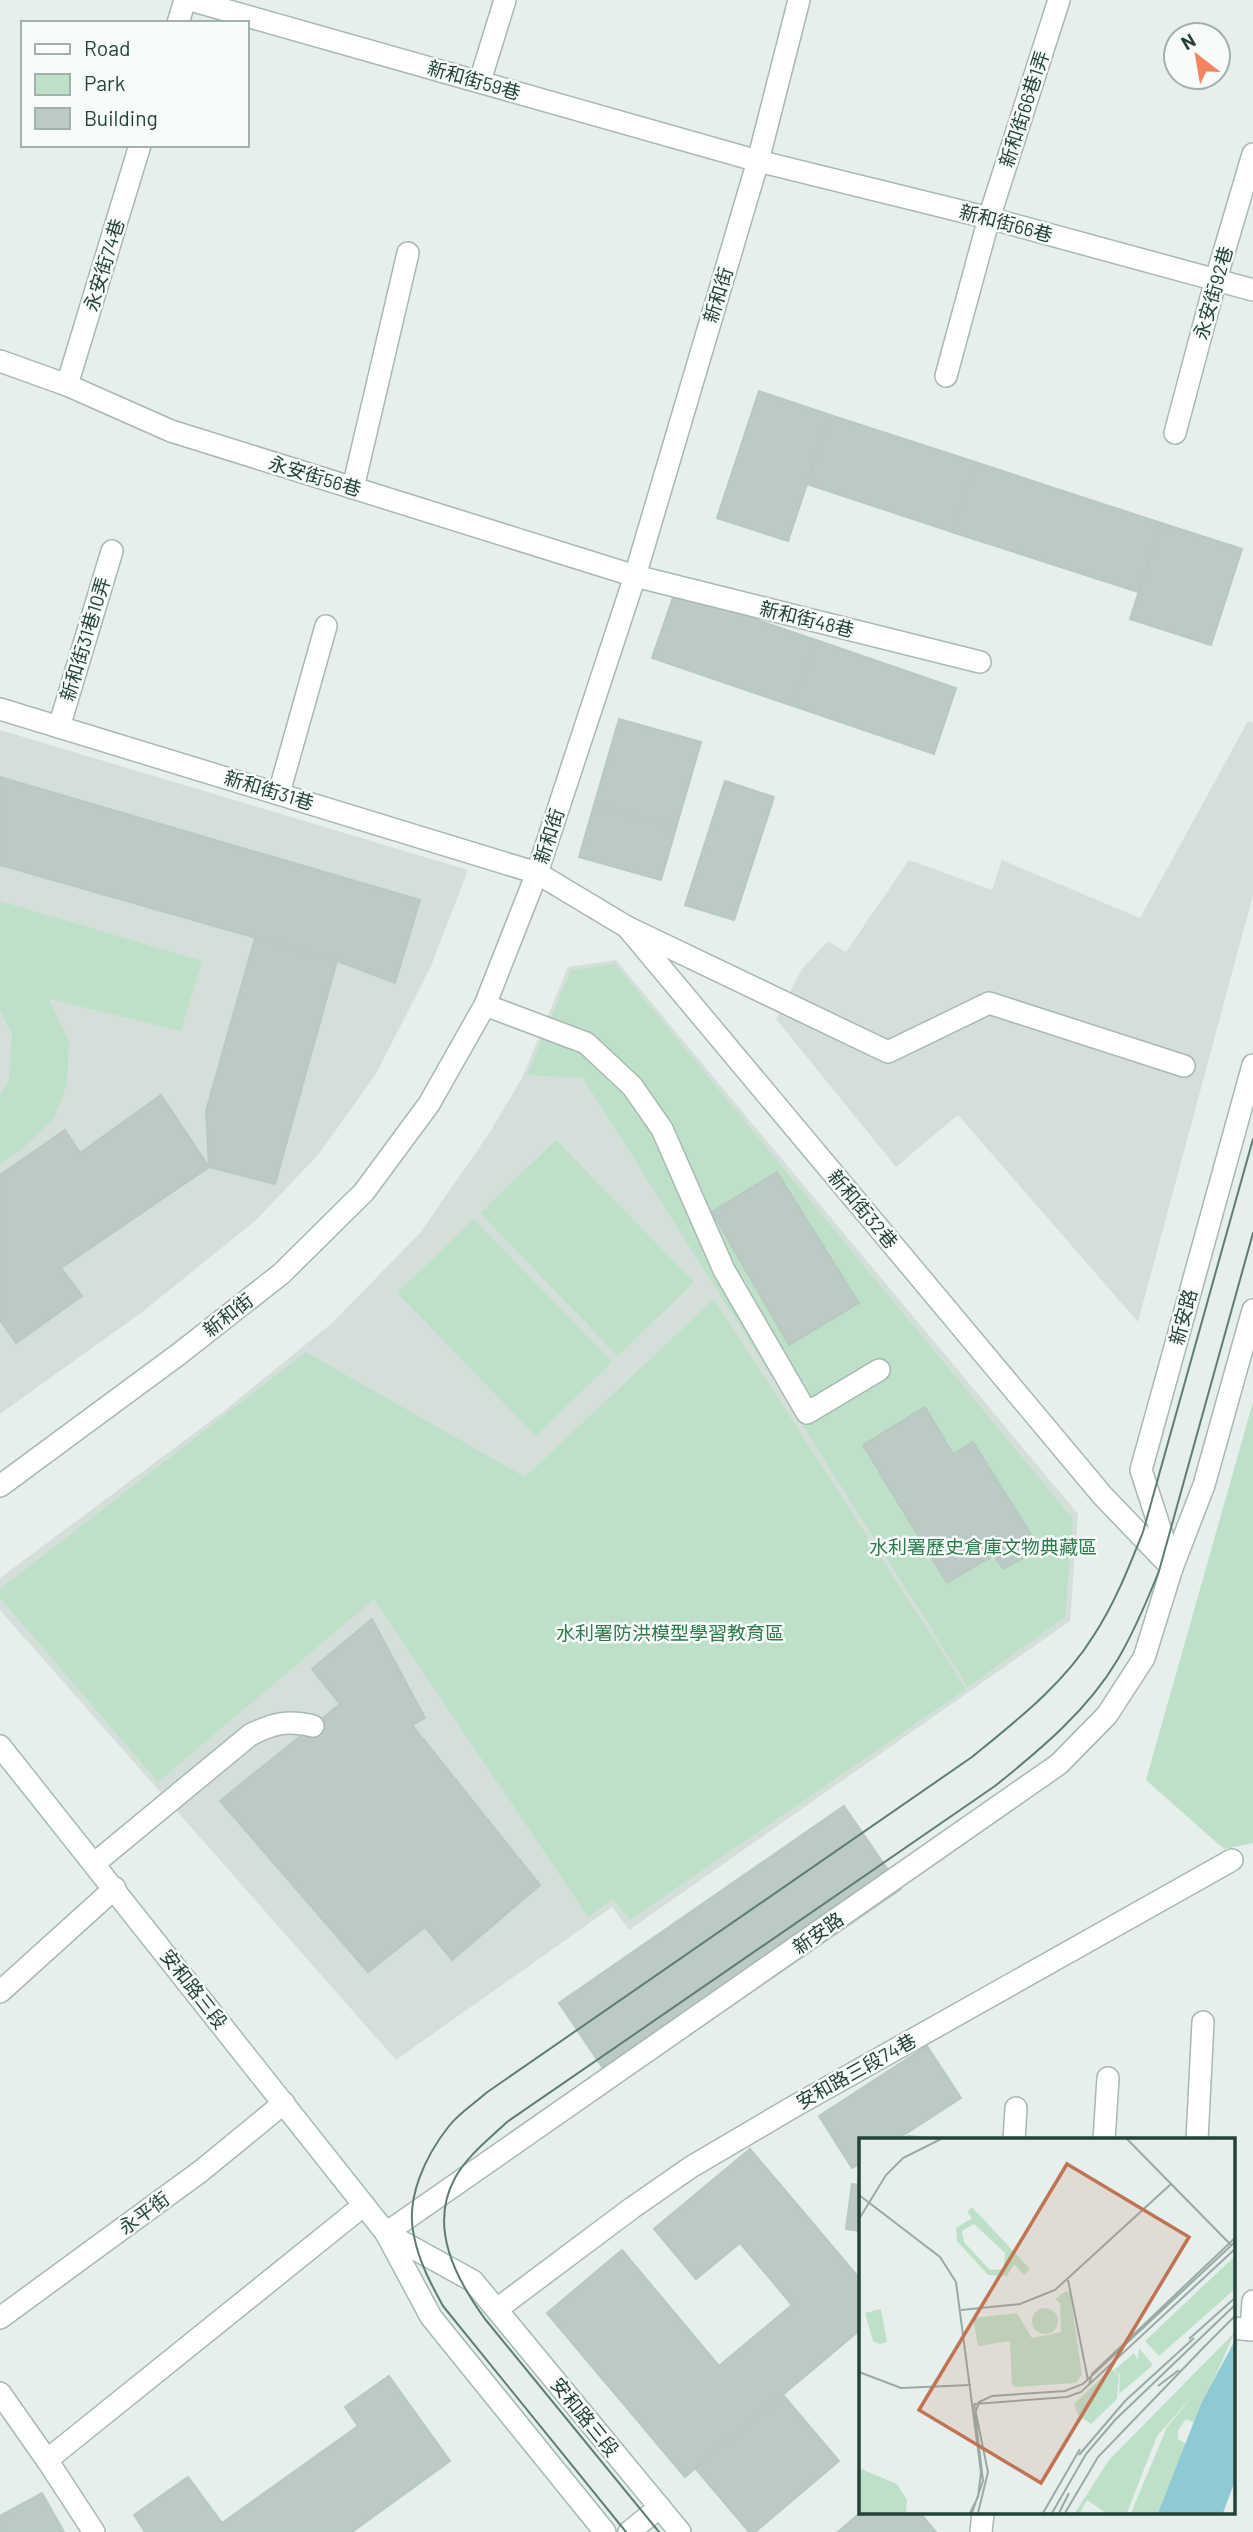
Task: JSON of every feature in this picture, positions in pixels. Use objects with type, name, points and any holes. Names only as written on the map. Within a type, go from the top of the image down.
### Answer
[{"type":"street","points":[[179,21],[185,0]]},
{"type":"street","name":"新和街59巷","points":[[190,0],[758,161]]},
{"type":"street","points":[[480,81],[505,0]]},
{"type":"street","name":"新和街","points":[[0,1486],[179,1354],[281,1274],[364,1192],[429,1104],[485,1005],[537,873],[635,576],[758,161],[799,0]]},
{"type":"street","name":"新和街66巷1弄","points":[[946,376],[989,218],[1059,0]]},
{"type":"street","name":"永安街74巷","points":[[67,385],[139,147]]},
{"type":"street","name":"永安街92巷","points":[[1175,433],[1253,154]]},
{"type":"street","name":"新和街66巷","points":[[758,161],[989,218],[1253,290]]},
{"type":"street","points":[[354,488],[408,253]]},
{"type":"street","name":"永安街56巷","points":[[0,361],[67,385],[171,431],[635,576]]},
{"type":"street","name":"新和街31巷10弄","points":[[59,727],[112,551]]},
{"type":"street","name":"新和街48巷","points":[[635,576],[980,662]]},
{"type":"street","points":[[279,793],[326,626]]},
{"type":"street","name":"新和街31巷","points":[[0,709],[537,873]]},
{"type":"street","name":"新和街32巷","points":[[537,873],[627,927],[1102,1494],[1172,1568]]},
{"type":"street","points":[[627,927],[888,1052],[989,1003],[1184,1066]]},
{"type":"street","points":[[485,1005],[586,1043],[632,1086],[662,1129],[724,1270],[807,1413],[879,1370]]},
{"type":"street","name":"新安路","points":[[1172,1568],[1141,1470],[1253,1065]]},
{"type":"street","name":"新安路","points":[[386,2233],[1059,1764],[1107,1715],[1144,1658],[1172,1568],[1204,1485],[1253,1310]]},
{"type":"street","points":[[95,1863],[250,1735],[270,1725],[294,1721],[313,1726]]},
{"type":"street","name":"安和路三段","points":[[0,1746],[386,2233],[430,2316],[605,2532]]},
{"type":"street","name":"安和路三段74巷","points":[[497,2309],[691,2167],[817,2093],[1232,1860]]},
{"type":"street","points":[[0,1992],[115,1888]]},
{"type":"street","points":[[1197,2138],[1203,2022]]},
{"type":"street","points":[[1104,2138],[1108,2078]]},
{"type":"street","name":"永平街","points":[[0,2318],[201,2171],[284,2104]]},
{"type":"street","points":[[1014,2138],[1016,2108]]},
{"type":"street","points":[[47,2460],[364,2205]]},
{"type":"street","name":"安和路三段","points":[[386,2233],[473,2281],[680,2532]]},
{"type":"street","points":[[1236,2328],[1251,2330],[1253,2301]]},
{"type":"street","points":[[0,2393],[94,2532]]},
{"type":"street","points":[[629,2532],[660,2507]]},
{"type":"street","points":[[981,2532],[983,2514]]},
{"type":"shaded area","points":[[1248,721],[1253,723],[1253,895],[1138,1322],[958,1115],[896,1167],[776,1019],[802,969],[828,941],[846,952],[909,860],[992,890],[1002,860],[1140,918]]},
{"type":"shaded area","points":[[0,730],[468,870],[431,966],[376,1074],[319,1154],[255,1221],[141,1313],[0,1414]]},
{"type":"shaded area","points":[[616,960],[1078,1514],[1070,1621],[629,1930],[612,1907],[396,2060],[0,1610],[0,1578],[224,1411],[332,1323],[420,1233],[490,1132],[522,1078],[568,967]]},
{"type":"green space","points":[[0,901],[202,961],[181,1031],[49,999],[69,1041],[67,1084],[54,1118],[22,1149],[0,1163],[0,1095],[9,1080],[12,1034],[0,1010]]},
{"type":"green space","name":"水利署歷史倉庫文物典藏區","points":[[615,964],[1073,1519],[1065,1617],[968,1687],[583,1078],[527,1075],[571,970]]},
{"type":"green space","points":[[556,1140],[694,1282],[618,1356],[480,1213]]},
{"type":"green space","points":[[474,1219],[612,1362],[536,1436],[397,1293]]},
{"type":"green space","name":"水利署防洪模型學習教育區","points":[[714,1299],[966,1689],[630,1920],[613,1899],[588,1917],[374,1599],[158,1782],[0,1598],[0,1589],[306,1352],[525,1477]]},
{"type":"green space","points":[[1253,1402],[1253,1843],[1224,1849],[1146,1780]]},
{"type":"building","points":[[759,391],[830,415],[788,541],[717,518]]},
{"type":"building","points":[[830,415],[975,462],[952,532],[807,484]]},
{"type":"building","points":[[975,462],[1161,523],[1138,592],[952,532]]},
{"type":"building","points":[[1161,523],[1242,549],[1211,645],[1130,619]]},
{"type":"building","points":[[675,592],[816,640],[793,706],[652,658]]},
{"type":"building","points":[[816,640],[956,688],[934,754],[793,706]]},
{"type":"building","points":[[619,719],[701,742],[676,828],[594,805]]},
{"type":"building","points":[[0,777],[420,900],[395,983],[337,961],[0,865]]},
{"type":"building","points":[[725,781],[774,797],[734,920],[685,905]]},
{"type":"building","points":[[594,805],[676,828],[661,880],[579,857]]},
{"type":"building","points":[[255,938],[337,961],[275,1184],[209,1167],[206,1111]]},
{"type":"building","points":[[161,1095],[209,1167],[61,1268],[82,1296],[16,1343],[0,1320],[0,1175],[65,1130],[80,1153]]},
{"type":"building","points":[[777,1172],[859,1303],[789,1345],[712,1212]]},
{"type":"building","points":[[925,1407],[953,1454],[973,1442],[1040,1549],[1003,1569],[994,1555],[947,1583],[863,1445]]},
{"type":"building","points":[[372,1619],[425,1718],[412,1725],[540,1885],[452,1960],[425,1927],[368,1972],[220,1801],[340,1704],[312,1669]]},
{"type":"building","points":[[844,1806],[901,1889],[615,2086],[559,2003]]},
{"type":"building","points":[[927,2046],[961,2098],[899,2138],[859,2138],[859,2164],[852,2168],[819,2116]]},
{"type":"building","points":[[750,2149],[859,2278],[859,2331],[685,2477],[547,2313],[622,2250],[719,2366],[792,2305],[740,2243],[696,2279],[654,2229]]},
{"type":"building","points":[[852,2184],[859,2185],[859,2231],[846,2229]]},
{"type":"building","points":[[389,2376],[450,2461],[352,2532],[145,2532],[134,2515],[188,2477],[222,2523],[358,2426],[345,2407]]},
{"type":"building","points":[[783,2395],[839,2461],[755,2532],[749,2532],[695,2468]]},
{"type":"building","points":[[42,2493],[64,2532],[0,2532],[0,2516]]},
{"type":"building","points":[[859,2514],[921,2514],[936,2532],[838,2532]]},
{"type":"tram line","points":[[626,2532],[443,2306],[422,2264],[412,2222],[415,2192],[425,2164],[453,2121],[486,2093],[972,1757],[1054,1686],[1082,1653],[1109,1610],[1143,1532],[1253,1139]]},
{"type":"tram line","points":[[659,2532],[485,2319],[464,2287],[449,2252],[445,2234],[447,2196],[455,2178],[472,2155],[507,2122],[995,1786],[1046,1743],[1093,1695],[1124,1648],[1159,1571],[1253,1233]]}]
